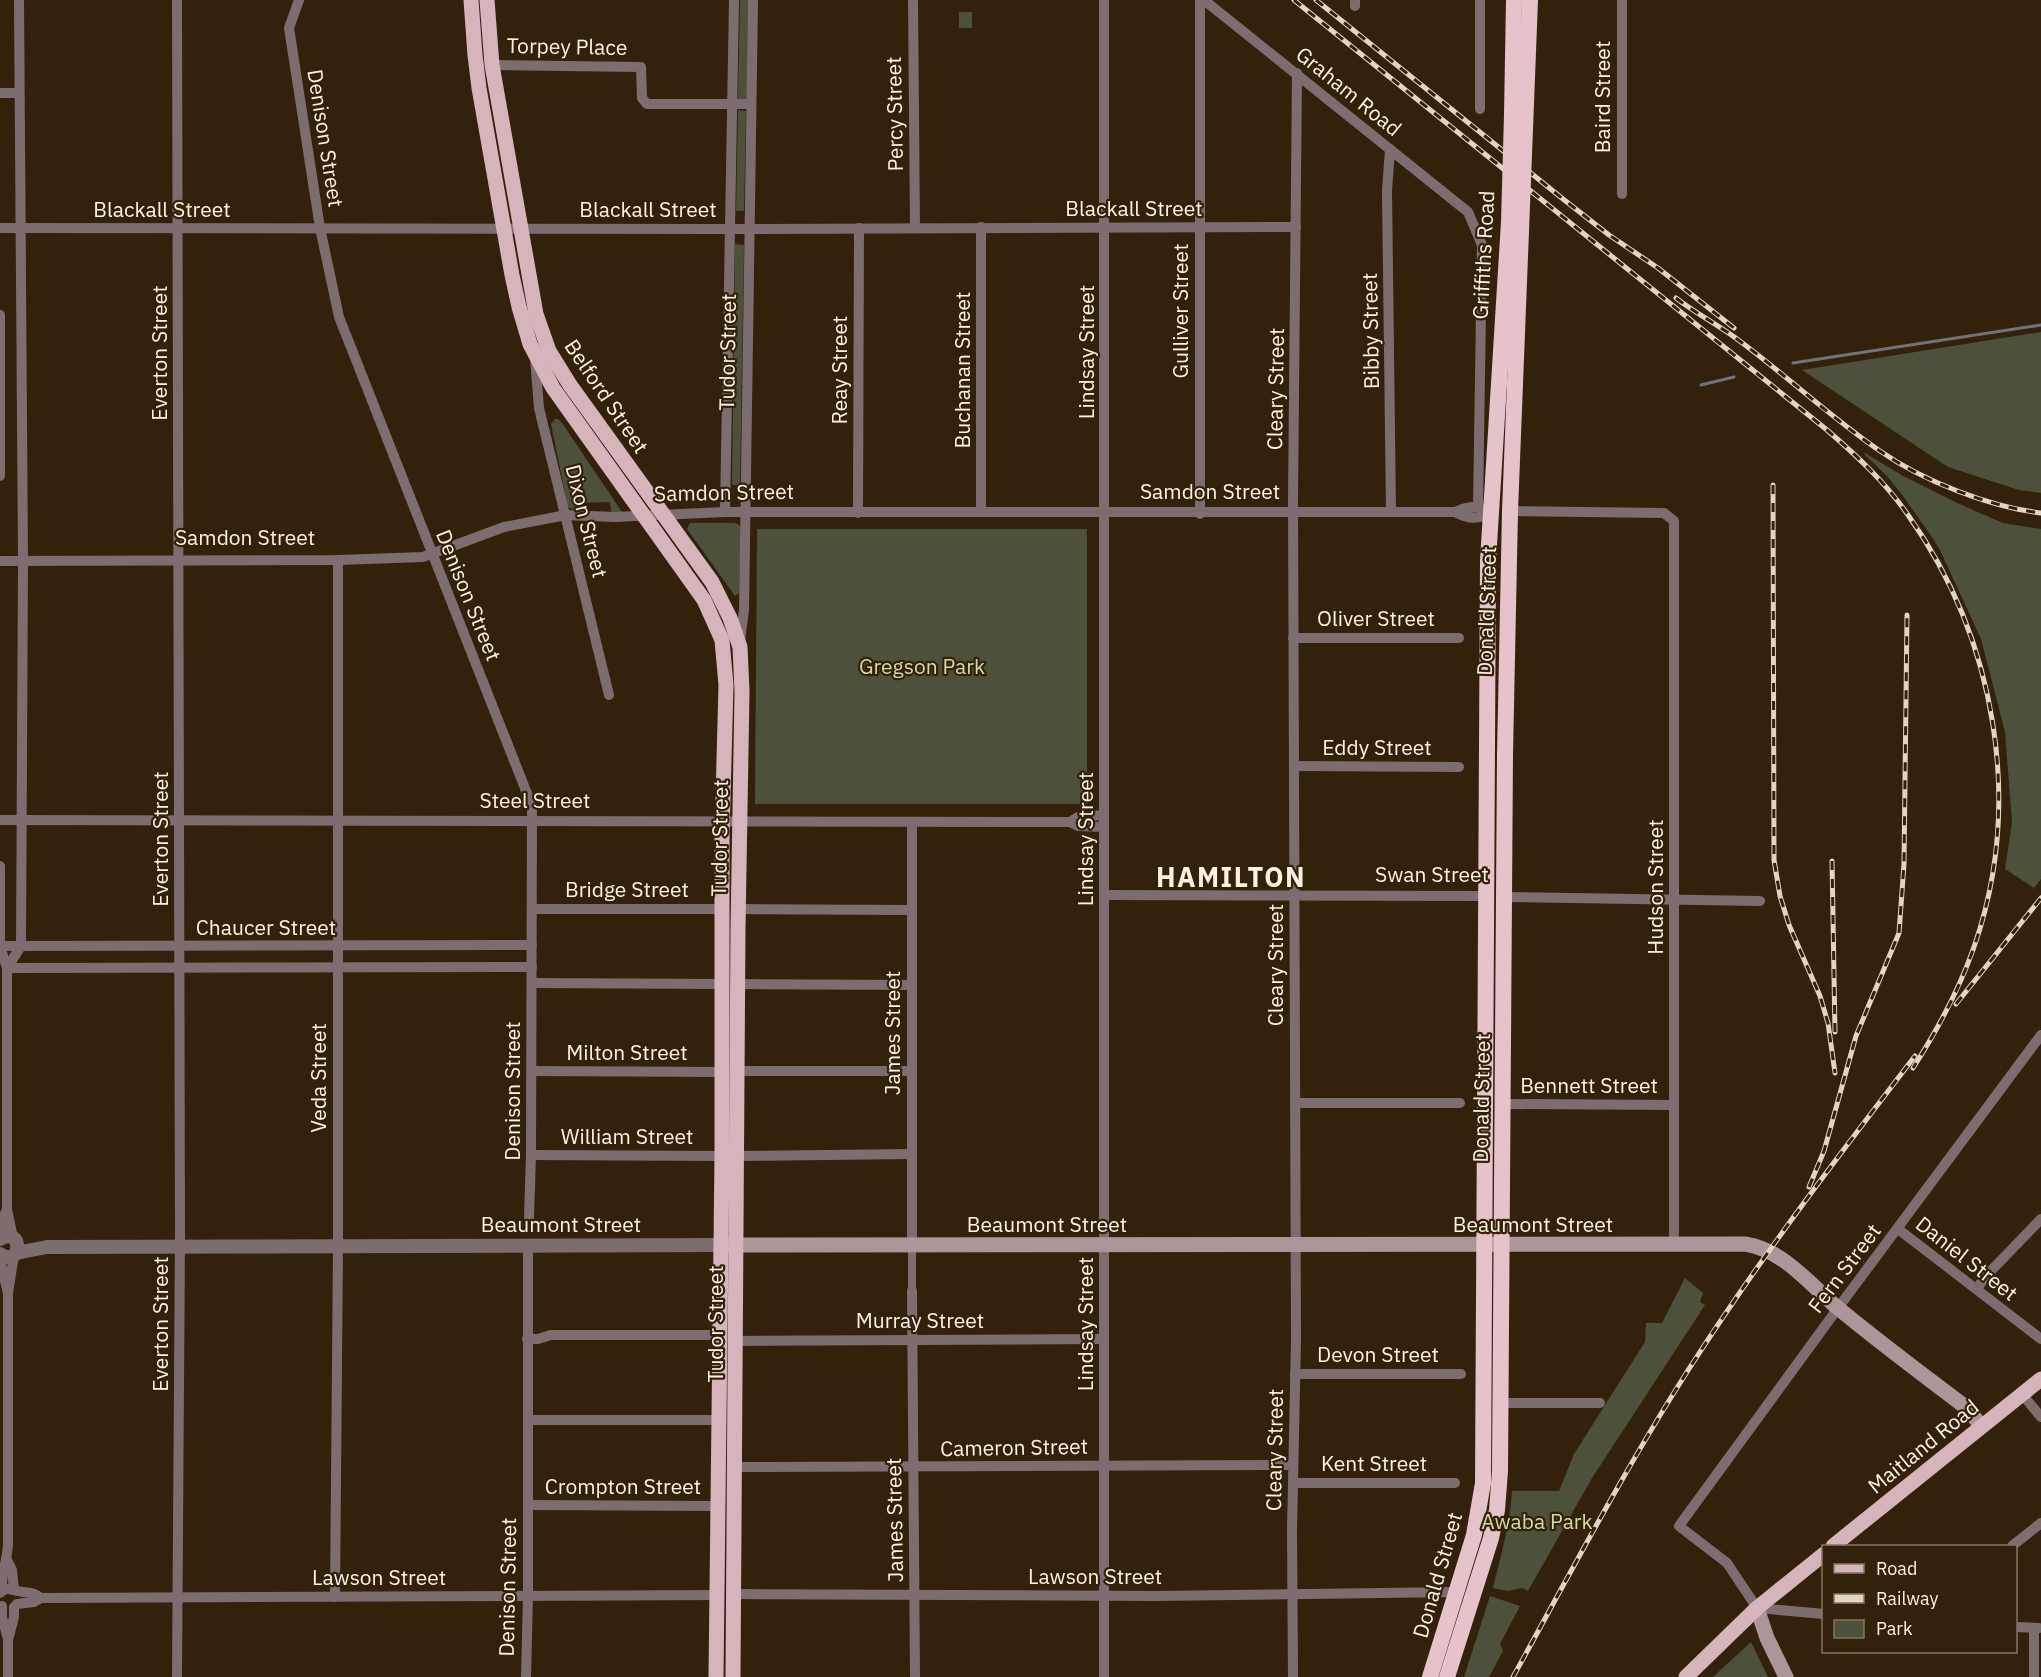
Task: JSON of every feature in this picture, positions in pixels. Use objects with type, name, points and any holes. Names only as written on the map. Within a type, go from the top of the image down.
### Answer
[{"type":"highway","name":"Griffiths Road","points":[[1510,511],[1515,226],[1512,115],[1514,0]]},
{"type":"highway","name":"Griffiths Road","points":[[1484,510],[1525,129],[1530,0]]},
{"type":"highway","name":"Samdon Street","points":[[1484,510],[1510,511]]},
{"type":"highway","name":"Donald Street","points":[[1430,1677],[1474,1535],[1483,1483],[1486,897],[1484,510]]},
{"type":"highway","name":"Donald Street","points":[[1447,1677],[1491,1538],[1497,1510],[1500,1471],[1505,754],[1510,511]]},
{"type":"highway","name":"Swan Street","points":[[1486,897],[1504,897]]},
{"type":"highway","points":[[1456,1592],[1475,1591]]},
{"type":"main road","name":"Belford Street","points":[[471,0],[479,88],[504,228],[519,307],[535,355],[553,388],[690,579],[712,615]]},
{"type":"main road","name":"Belford Street","points":[[487,0],[492,65],[520,228],[536,314],[549,351],[570,385],[719,593],[740,647]]},
{"type":"main road","name":"Tudor Street","points":[[712,615],[722,640],[725,661],[722,909],[738,1071],[733,1677]]},
{"type":"main road","name":"Tudor Street","points":[[716,1677],[722,1072],[739,909],[742,691],[740,647]]},
{"type":"main road","name":"Beaumont Street","points":[[721,1245],[1736,1244],[1763,1248],[1785,1261],[1838,1308],[1969,1410],[1982,1426]]},
{"type":"main road","name":"Maitland Road","points":[[1834,1545],[2041,1379]]},
{"type":"main road","points":[[1686,1677],[1757,1608],[1822,1556]]},
{"type":"main road","points":[[1757,1608],[1769,1642],[1786,1677]]},
{"type":"street","points":[[7,968],[21,946],[23,561],[19,0]]},
{"type":"street","name":"Everton Street","points":[[177,0],[180,559],[180,1247],[177,1677]]},
{"type":"street","name":"Denison Street","points":[[299,0],[289,28],[320,228],[339,317],[532,806],[532,1071],[529,1216]]},
{"type":"street","name":"Tudor Street","points":[[725,512],[734,0]]},
{"type":"street","name":"Tudor Street","points":[[740,647],[744,610],[746,513],[753,0]]},
{"type":"street","name":"Percy Street","points":[[913,0],[915,228]]},
{"type":"street","name":"Lindsay Street","points":[[1104,0],[1106,227],[1104,1677]]},
{"type":"street","name":"Graham Road","points":[[1202,0],[1297,73],[1468,212]]},
{"type":"street","name":"Gulliver Street","points":[[1200,514],[1202,0]]},
{"type":"street","points":[[1480,0],[1480,109]]},
{"type":"street","name":"Baird Street","points":[[1622,0],[1622,194]]},
{"type":"street","name":"Torpey Place","points":[[492,65],[641,67],[642,98],[647,104],[752,104]]},
{"type":"street","name":"Cleary Street","points":[[1293,1677],[1295,766],[1293,513],[1297,73]]},
{"type":"street","points":[[0,93],[19,93]]},
{"type":"street","name":"Bibby Street","points":[[1390,149],[1387,191],[1391,512]]},
{"type":"street","name":"Donald Street","points":[[1468,212],[1482,245],[1484,510]]},
{"type":"street","name":"Blackall Street","points":[[0,228],[1296,227]]},
{"type":"street","name":"Reay Street","points":[[858,513],[859,228]]},
{"type":"street","name":"Buchanan Street","points":[[981,228],[981,512]]},
{"type":"street","points":[[0,315],[0,476]]},
{"type":"street","name":"Dixon Street","points":[[535,355],[539,408],[609,695]]},
{"type":"street","points":[[1,396],[22,395]]},
{"type":"street","name":"Samdon Street","points":[[0,561],[338,560],[423,557],[500,528],[566,515],[606,517],[725,512],[1200,514],[1455,512],[1464,517],[1483,518],[1484,510]]},
{"type":"street","name":"Samdon Street","points":[[1510,511],[1664,513],[1674,521],[1675,528]]},
{"type":"street","name":"Hudson Street","points":[[1674,1245],[1675,528]]},
{"type":"street","name":"Veda Street","points":[[335,1597],[338,1246],[338,560]]},
{"type":"street","name":"Oliver Street","points":[[1293,638],[1459,638]]},
{"type":"street","name":"Eddy Street","points":[[1295,766],[1459,767]]},
{"type":"street","name":"Steel Street","points":[[1070,822],[1078,817],[1104,815]]},
{"type":"street","name":"Steel Street","points":[[0,820],[532,819],[1070,822],[1078,826],[1104,827]]},
{"type":"street","name":"James Street","points":[[912,822],[912,1244]]},
{"type":"street","points":[[0,866],[0,946],[7,968],[7,1209],[2,1220],[8,1246],[7,1560],[2,1571],[1,1591],[8,1588],[15,1590]]},
{"type":"street","name":"Swan Street","points":[[1105,895],[1486,897]]},
{"type":"street","name":"Swan Street","points":[[1504,897],[1760,901]]},
{"type":"street","name":"Bridge Street","points":[[532,909],[722,909]]},
{"type":"street","points":[[739,909],[911,910]]},
{"type":"street","name":"Chaucer Street","points":[[0,946],[532,945]]},
{"type":"street","name":"Chaucer Street","points":[[7,968],[532,967]]},
{"type":"street","points":[[532,983],[911,985]]},
{"type":"street","name":"Fern Street","points":[[1757,1608],[1727,1563],[1679,1526],[2041,1035]]},
{"type":"street","name":"Milton Street","points":[[532,1071],[722,1072]]},
{"type":"street","points":[[738,1071],[911,1071]]},
{"type":"street","points":[[1295,1103],[1460,1103]]},
{"type":"street","name":"Bennett Street","points":[[1504,1104],[1673,1105]]},
{"type":"street","points":[[738,1156],[912,1154]]},
{"type":"street","name":"William Street","points":[[531,1155],[722,1156]]},
{"type":"street","points":[[1977,1289],[1984,1278],[2041,1219]]},
{"type":"street","name":"Daniel Street","points":[[1898,1229],[2041,1339]]},
{"type":"street","name":"Beaumont Street","points":[[8,1246],[33,1242],[47,1247],[721,1245]]},
{"type":"street","points":[[912,1244],[912,1291]]},
{"type":"street","name":"Denison Street","points":[[526,1677],[528,1246]]},
{"type":"street","points":[[0,1260],[8,1293]]},
{"type":"street","name":"James Street","points":[[912,1291],[915,1677]]},
{"type":"street","points":[[528,1339],[551,1335],[719,1335]]},
{"type":"street","name":"Murray Street","points":[[736,1341],[1104,1339]]},
{"type":"street","name":"Devon Street","points":[[1295,1374],[1461,1374]]},
{"type":"street","points":[[2022,1394],[2041,1417]]},
{"type":"street","points":[[1501,1403],[1600,1403]]},
{"type":"street","points":[[528,1420],[720,1420]]},
{"type":"street","name":"Cameron Street","points":[[735,1467],[1293,1465]]},
{"type":"street","name":"Kent Street","points":[[1293,1483],[1455,1483]]},
{"type":"street","name":"Crompton Street","points":[[528,1505],[718,1506]]},
{"type":"street","points":[[2013,1545],[2041,1522]]},
{"type":"street","points":[[7,1560],[19,1598],[6,1604],[14,1617],[8,1640],[8,1677]]},
{"type":"street","name":"Lawson Street","points":[[15,1590],[33,1592],[41,1598]]},
{"type":"street","name":"Lawson Street","points":[[735,1594],[1104,1595],[1456,1592]]},
{"type":"street","name":"Lawson Street","points":[[6,1604],[34,1602],[41,1598],[718,1595]]},
{"type":"street","points":[[1757,1608],[1822,1614]]},
{"type":"street","points":[[2017,1627],[2038,1628],[2034,1677]]},
{"type":"green space","points":[[740,0],[748,0],[747,99],[738,99]]},
{"type":"green space","points":[[959,12],[972,12],[972,28],[959,28]]},
{"type":"green space","points":[[738,110],[746,111],[744,211],[736,211]]},
{"type":"green space","points":[[735,244],[744,245],[740,485],[732,485]]},
{"type":"green space","points":[[2041,332],[2041,493],[2019,490],[1948,467],[1802,370]]},
{"type":"green space","points":[[555,419],[562,423],[622,512],[611,512],[610,502],[578,503],[578,512],[568,507],[551,424]]},
{"type":"green space","points":[[1865,453],[1903,476],[2003,523],[2041,529],[2041,879],[2034,888],[2005,869],[2012,822],[2005,732],[1981,639],[1932,537],[1903,496]]},
{"type":"green space","points":[[690,523],[735,523],[739,525],[741,530],[739,593],[735,596],[687,529]]},
{"type":"green space","name":"Gregson Park","points":[[757,529],[1087,529],[1087,804],[755,804]]},
{"type":"green space","name":"Awaba Park","points":[[1685,1278],[1703,1293],[1700,1302],[1705,1305],[1592,1478],[1528,1591],[1522,1588],[1508,1591],[1493,1588],[1507,1527],[1512,1491],[1559,1491],[1574,1454],[1645,1342],[1646,1323],[1662,1323]]},
{"type":"green space","points":[[1490,1596],[1520,1606],[1500,1644],[1503,1651],[1489,1677],[1464,1677]]},
{"type":"green space","points":[[1751,1642],[1768,1677],[1713,1677]]},
{"type":"waterway","points":[[1793,363],[2041,325]]},
{"type":"waterway","points":[[1701,385],[1734,377]]},
{"type":"railway","points":[[1294,0],[1827,430],[1881,481],[1908,515],[1938,563],[1962,615],[1981,668],[1993,724],[1998,780],[1997,836],[1989,892],[1974,947],[1947,1009],[1913,1068]]},
{"type":"railway","points":[[1316,0],[1563,199],[1609,235],[1658,268],[1734,328]]},
{"type":"railway","points":[[1676,298],[1737,339],[1843,424],[1897,462],[1936,482],[1979,499],[2041,513]]},
{"type":"railway","points":[[1773,485],[1774,860],[1780,896],[1789,925],[1820,996],[1828,1023],[1835,1073]]},
{"type":"railway","points":[[1809,1187],[1824,1151],[1856,1036],[1899,933],[1904,864],[1907,615]]},
{"type":"railway","points":[[1832,861],[1835,1032]]},
{"type":"railway","points":[[1956,1004],[2041,898]]},
{"type":"railway","points":[[1513,1677],[1624,1476],[1696,1358],[1775,1242],[1915,1056]]},
{"type":"district","name":"HAMILTON","points":[[1231,876]]}]
